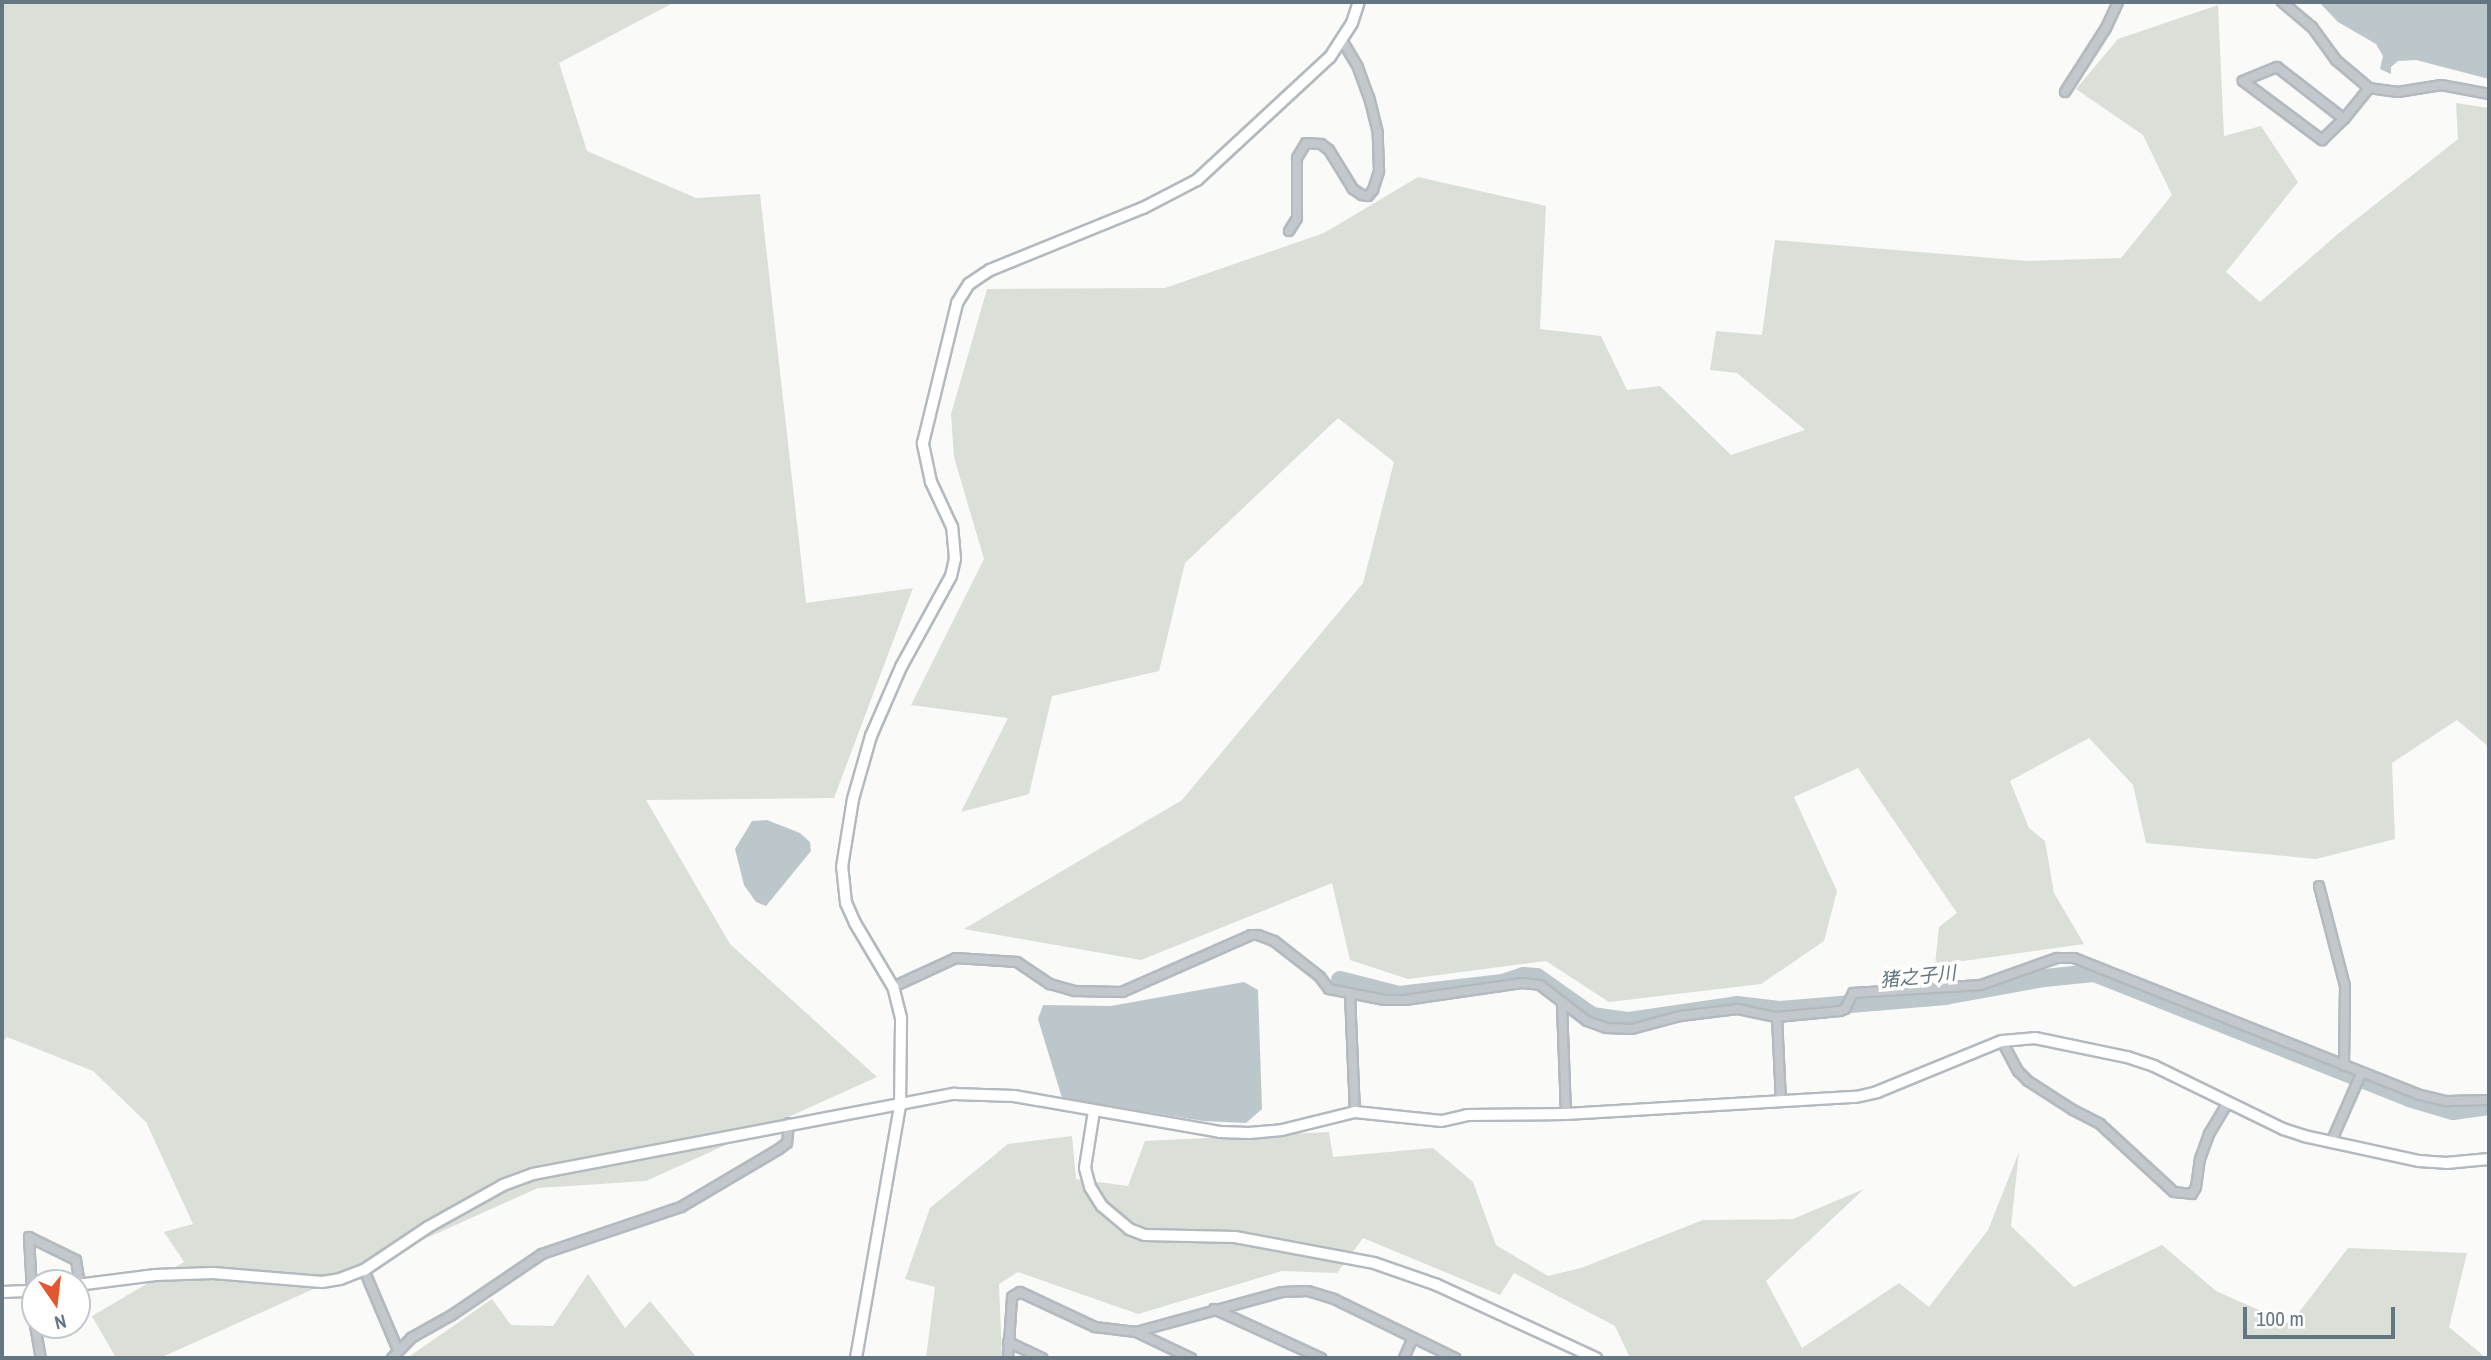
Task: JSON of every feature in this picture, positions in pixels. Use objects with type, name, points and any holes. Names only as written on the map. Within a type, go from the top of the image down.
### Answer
[{"type":"street","points":[[856,1358],[900,1106],[901,1018],[893,987],[855,923],[846,902],[842,867],[853,799],[871,736],[901,667],[951,576],[955,559],[952,527],[931,482],[923,443],[957,303],[969,284],[990,270],[1143,208],[1197,180],[1314,74],[1342,40],[1359,2]]},
{"type":"street","points":[[2065,92],[2106,28],[2118,2]]},
{"type":"street","points":[[2282,2],[2312,27],[2336,60],[2369,88],[2398,92],[2441,85],[2489,94]]},
{"type":"street","points":[[1289,231],[1297,218],[1297,158],[1306,143],[1321,144],[1329,150],[1353,189],[1362,195],[1368,196],[1373,190],[1379,171],[1378,133],[1369,98],[1358,67],[1342,40]]},
{"type":"street","points":[[2344,119],[2277,67],[2243,81],[2322,140],[2344,119],[2369,88]]},
{"type":"street","points":[[2319,886],[2345,986],[2344,1066]]},
{"type":"street","points":[[893,987],[956,958],[1017,962],[1050,984],[1075,991],[1122,992],[1251,935],[1274,941],[1320,977],[1329,989],[1405,1000],[1522,983],[1540,985],[1553,993],[1562,1005],[1587,1021],[1606,1028],[1632,1029],[1680,1016],[1738,1009],[1777,1017],[1845,1009],[1853,993],[1980,985],[2057,958],[2074,958],[2344,1066],[2360,1075],[2447,1101],[2489,1100]]},
{"type":"street","points":[[1350,993],[1354,1112]]},
{"type":"street","points":[[1562,1005],[1566,1114]]},
{"type":"street","points":[[1777,1017],[1780,1102]]},
{"type":"street","points":[[91,1283],[155,1275],[213,1273],[322,1282],[364,1270],[439,1221],[503,1185],[533,1174],[789,1123],[900,1106],[954,1094],[982,1093],[1220,1132],[1249,1133],[1282,1130],[1354,1112],[1421,1121],[1442,1121],[1466,1115],[1566,1114],[1780,1102],[1877,1092],[2002,1041],[2035,1038],[2127,1057],[2154,1066],[2283,1129],[2419,1161],[2446,1163],[2489,1159]]},
{"type":"street","points":[[2002,1041],[2018,1071],[2028,1081],[2073,1111],[2100,1124],[2174,1192],[2192,1194],[2209,1134],[2228,1102]]},
{"type":"street","points":[[2332,1140],[2360,1075]]},
{"type":"street","points":[[1094,1111],[1085,1168],[1090,1187],[1102,1206],[1129,1228],[1145,1235],[1235,1237],[1374,1263],[1437,1285],[1596,1358]]},
{"type":"street","points":[[392,1358],[411,1338],[452,1315],[542,1254],[681,1207],[787,1143],[789,1123]]},
{"type":"street","points":[[31,1269],[29,1237],[76,1259],[77,1269]]},
{"type":"street","points":[[364,1270],[398,1350]]},
{"type":"street","points":[[1136,1332],[1282,1292],[1308,1291],[1334,1299],[1455,1358]]},
{"type":"street","points":[[2,1292],[21,1292]]},
{"type":"street","points":[[1008,1358],[1013,1297],[1020,1292],[1095,1327],[1136,1332],[1191,1358]]},
{"type":"street","points":[[1214,1309],[1321,1358]]},
{"type":"street","points":[[1404,1358],[1413,1338]]},
{"type":"street","points":[[38,1339],[41,1358]]},
{"type":"street","points":[[1008,1342],[1043,1358]]},
{"type":"shaded area","points":[[2,2],[675,2],[559,63],[587,151],[696,198],[760,194],[806,603],[913,588],[834,798],[646,800],[730,944],[877,1077],[646,1181],[538,1188],[160,1358],[116,1358],[92,1316],[184,1262],[164,1232],[193,1224],[146,1122],[93,1071],[7,1037],[2,1042]]},
{"type":"shaded area","points":[[2319,2],[2489,2],[2489,79],[2416,60],[2398,61],[2391,67],[2391,74],[2380,69],[2383,56],[2376,44],[2338,22]]},
{"type":"shaded area","points":[[2218,5],[2224,136],[2261,126],[2298,182],[2226,272],[2260,302],[2339,233],[2458,139],[2456,103],[2489,108],[2489,747],[2457,720],[2392,763],[2395,839],[2316,859],[2146,843],[2133,785],[2089,738],[2010,781],[2029,828],[2045,841],[2054,893],[2084,944],[1935,965],[1939,927],[1957,913],[1858,768],[1794,797],[1837,891],[1824,941],[1761,984],[1609,1002],[1546,961],[1408,979],[1350,960],[1332,883],[1141,960],[964,929],[1182,800],[1363,583],[1394,462],[1338,418],[1185,563],[1159,671],[1052,696],[1029,794],[961,812],[1008,718],[911,705],[984,559],[954,457],[951,414],[987,289],[1165,288],[1324,233],[1418,177],[1546,206],[1540,329],[1601,336],[1627,390],[1660,386],[1731,455],[1805,430],[1737,373],[1710,370],[1716,331],[1762,335],[1775,240],[2028,261],[2121,258],[2172,195],[2143,135],[2076,89],[2118,39]]},
{"type":"shaded area","points":[[767,820],[800,833],[810,842],[811,851],[766,906],[756,902],[744,885],[735,849],[752,821]]},
{"type":"shaded area","points":[[1244,982],[1258,990],[1262,1109],[1246,1123],[1203,1121],[1062,1098],[1038,1019],[1043,1005],[1111,1006]]},
{"type":"shaded area","points":[[1329,1132],[1333,1157],[1433,1148],[1473,1182],[1496,1245],[1548,1276],[1581,1268],[1703,1220],[1793,1219],[1864,1189],[1766,1281],[1802,1348],[1899,1283],[1929,1307],[1988,1230],[2019,1152],[2011,1226],[2074,1287],[2162,1245],[2216,1291],[2290,1324],[2348,1248],[2467,1253],[2449,1327],[2486,1358],[1630,1358],[1615,1326],[1514,1273],[1500,1295],[1363,1238],[1337,1273],[1282,1271],[1138,1314],[1018,1272],[999,1284],[1002,1358],[926,1358],[935,1287],[905,1279],[930,1208],[1008,1144],[1072,1136],[1076,1179],[1128,1186],[1145,1141]]},
{"type":"shaded area","points":[[588,1274],[625,1328],[650,1301],[697,1358],[407,1358],[492,1299],[511,1325],[553,1326]]},
{"type":"waterway","name":"猪之子川","points":[[1340,980],[1399,995],[1502,983],[1523,976],[1537,977],[1592,1016],[1629,1021],[1737,1005],[1780,1010],[1945,996],[2044,978],[2094,973],[2409,1098],[2453,1111],[2489,1106]]}]
